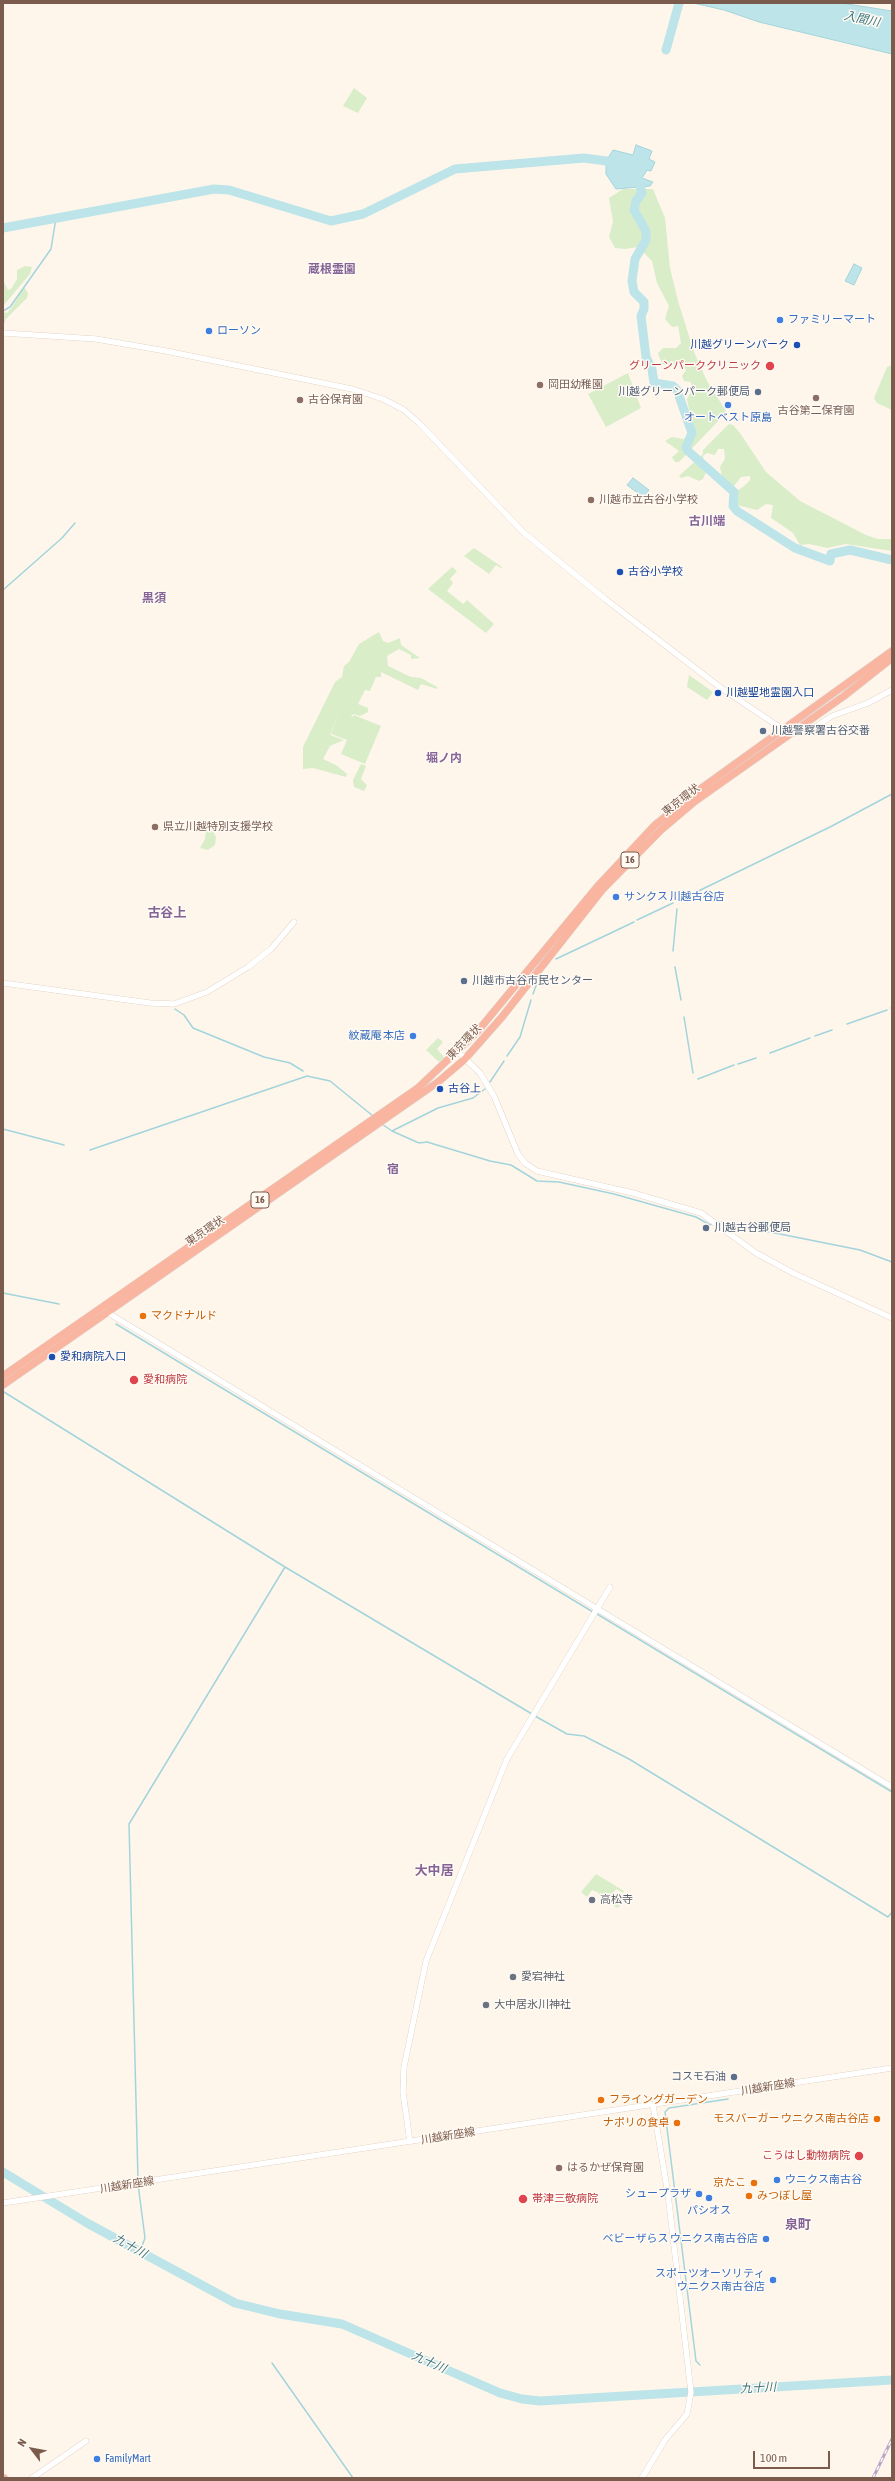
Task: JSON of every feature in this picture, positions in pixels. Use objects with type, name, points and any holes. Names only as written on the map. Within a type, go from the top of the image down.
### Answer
[{"type":"highway","name":"東京環状","points":[[3,1376],[99,1308],[374,1120],[418,1088],[458,1052],[504,1001],[597,887],[655,825],[700,789],[892,651]]},
{"type":"highway","name":"東京環状","points":[[3,1385],[106,1312],[404,1108],[465,1058],[502,1017],[598,896],[628,862],[694,802],[790,734],[892,658]]},
{"type":"street","points":[[3,333],[96,339],[166,351],[352,389],[390,402],[419,423],[523,532],[605,599],[715,684],[783,730],[790,734],[806,732],[832,716],[868,703],[892,690]]},
{"type":"street","points":[[3,983],[150,1003],[174,1004],[207,992],[248,967],[271,950],[294,922]]},
{"type":"street","points":[[458,1052],[480,1073],[494,1096],[521,1158],[537,1171],[633,1193],[701,1213],[756,1253],[793,1273],[892,1318]]},
{"type":"street","points":[[99,1308],[892,1787]]},
{"type":"street","points":[[410,2142],[403,2092],[404,2067],[426,1961],[507,1759],[610,1587]]},
{"type":"street","name":"川越新座線","points":[[3,2203],[892,2068]]},
{"type":"street","points":[[642,2478],[666,2440],[687,2414],[691,2400],[691,2385],[668,2194],[653,2105]]},
{"type":"street","points":[[32,2478],[86,2440]]},
{"type":"green space","points":[[354,88],[367,98],[358,113],[343,106]]},
{"type":"green space","points":[[623,189],[653,189],[665,218],[670,268],[678,301],[694,352],[707,381],[726,411],[679,462],[675,462],[672,457],[679,451],[665,441],[672,437],[683,439],[688,437],[693,429],[687,399],[692,390],[691,382],[684,381],[682,376],[686,370],[680,361],[671,366],[663,364],[658,353],[663,348],[676,348],[681,343],[678,326],[672,327],[665,319],[669,306],[657,283],[652,261],[638,247],[625,249],[615,248],[609,237],[613,222],[609,198]]},
{"type":"green space","points":[[25,266],[32,267],[30,274],[3,306],[3,280],[8,290],[11,289],[17,279],[17,270]]},
{"type":"green space","points":[[24,287],[28,293],[27,298],[6,319],[3,327],[3,312],[7,313]]},
{"type":"green space","points":[[892,365],[892,410],[877,403],[874,398],[887,367]]},
{"type":"green space","points":[[628,373],[641,408],[606,427],[588,394]]},
{"type":"green space","points":[[729,424],[733,425],[740,433],[766,472],[800,501],[866,535],[878,539],[892,539],[892,551],[846,544],[827,548],[809,544],[800,545],[793,533],[771,518],[773,505],[766,504],[757,510],[732,504],[729,499],[731,494],[743,487],[750,480],[750,476],[741,477],[734,486],[723,481],[720,467],[725,459],[724,449],[718,449],[715,455],[707,453],[703,456],[704,464],[708,468],[703,479],[699,481],[688,476],[681,478],[679,476],[703,454],[703,450]]},
{"type":"green space","points":[[474,548],[502,567],[501,568],[496,565],[489,574],[464,556]]},
{"type":"green space","points":[[452,567],[457,571],[450,579],[453,583],[447,591],[463,604],[467,600],[494,624],[486,633],[428,589]]},
{"type":"green space","points":[[379,632],[383,641],[388,643],[400,638],[401,645],[420,658],[411,659],[411,655],[399,649],[387,656],[388,666],[411,677],[421,678],[437,687],[437,689],[421,684],[418,690],[381,672],[381,677],[376,677],[370,691],[365,690],[358,704],[368,708],[368,712],[360,716],[354,714],[351,716],[353,717],[354,715],[381,726],[365,764],[341,754],[347,740],[331,734],[340,711],[330,735],[344,740],[330,746],[323,759],[336,765],[347,774],[346,777],[313,768],[303,769],[303,747],[335,682],[342,677],[344,666],[349,662],[359,644]]},
{"type":"green space","points":[[689,675],[713,692],[707,700],[687,687]]},
{"type":"green space","points":[[361,764],[366,766],[361,779],[367,785],[364,791],[354,787],[353,780]]},
{"type":"green space","points":[[206,829],[213,831],[216,837],[215,845],[208,850],[200,848],[205,839]]},
{"type":"green space","points":[[438,1038],[443,1042],[437,1049],[444,1057],[439,1062],[426,1050]]},
{"type":"green space","points":[[596,1874],[624,1891],[623,1893],[616,1889],[610,1898],[620,1906],[617,1908],[597,1892],[592,1890],[587,1897],[581,1892]]},
{"type":"water","name":"入間川","points":[[693,3],[841,3],[892,11],[892,54],[759,22],[724,10]]},
{"type":"water","points":[[636,145],[652,151],[649,159],[655,162],[651,171],[647,170],[642,178],[653,182],[650,186],[616,189],[606,174],[606,161],[613,150],[633,155]]},
{"type":"water","points":[[854,264],[862,268],[854,285],[845,281]]},
{"type":"water","points":[[633,478],[649,490],[643,497],[627,485]]},
{"type":"waterway","points":[[666,50],[679,3]]},
{"type":"waterway","points":[[3,228],[214,189],[229,190],[331,221],[363,214],[455,169],[584,158],[606,161],[617,160]]},
{"type":"waterway","points":[[637,175],[642,193],[636,201],[634,210],[646,231],[646,240],[635,259],[632,281],[634,292],[644,302],[644,309],[641,316],[646,357],[652,369],[654,383],[673,386],[677,390],[692,433],[686,447],[688,451],[734,492],[733,506],[737,511],[795,548],[830,561],[831,554],[850,550],[892,560]]},
{"type":"waterway","points":[[3,311],[10,307],[51,249],[56,218]]},
{"type":"waterway","points":[[3,590],[62,538],[75,523]]},
{"type":"waterway","points":[[680,900],[832,826],[892,794]]},
{"type":"waterway","points":[[637,920],[673,903]]},
{"type":"waterway","points":[[673,951],[677,909]]},
{"type":"waterway","points":[[556,959],[634,922]]},
{"type":"waterway","points":[[675,967],[681,1000]]},
{"type":"waterway","points":[[533,994],[537,983]]},
{"type":"waterway","points":[[507,1056],[520,1037],[531,1000]]},
{"type":"waterway","points":[[175,1009],[184,1015],[193,1028],[264,1057],[290,1063],[303,1071]]},
{"type":"waterway","points":[[847,1024],[887,1010]]},
{"type":"waterway","points":[[684,1017],[693,1073]]},
{"type":"waterway","points":[[815,1036],[832,1030]]},
{"type":"waterway","points":[[770,1053],[810,1038]]},
{"type":"waterway","points":[[738,1064],[756,1058]]},
{"type":"waterway","points":[[490,1082],[504,1061]]},
{"type":"waterway","points":[[698,1079],[734,1065]]},
{"type":"waterway","points":[[90,1150],[307,1076],[330,1081],[373,1116]]},
{"type":"waterway","points":[[392,1131],[438,1108],[473,1098],[485,1089]]},
{"type":"waterway","points":[[382,1124],[392,1131],[419,1143],[427,1142],[490,1161],[511,1165],[537,1181],[559,1182],[614,1194],[696,1217],[710,1225],[712,1223]]},
{"type":"waterway","points":[[3,1129],[64,1145]]},
{"type":"waterway","points":[[715,1221],[860,1250],[892,1262]]},
{"type":"waterway","points":[[3,1293],[59,1304]]},
{"type":"waterway","points":[[116,1324],[593,1612]]},
{"type":"waterway","points":[[4,1392],[285,1567],[532,1714]]},
{"type":"waterway","points":[[138,2180],[129,1824],[285,1567]]},
{"type":"waterway","points":[[597,1614],[892,1792]]},
{"type":"waterway","points":[[535,1716],[567,1734],[584,1736],[629,1759],[888,1917],[892,1912]]},
{"type":"waterway","points":[[700,2365],[696,2361],[665,2112],[669,2108],[728,2099]]},
{"type":"waterway","name":"九十川","points":[[3,2172],[87,2223],[235,2303],[280,2314],[342,2324],[500,2393],[522,2399],[540,2401],[892,2380]]},
{"type":"waterway","points":[[138,2184],[145,2238],[140,2251]]},
{"type":"waterway","points":[[272,2363],[353,2478]]},
{"type":"railway","points":[[873,2478],[892,2439]]},
{"type":"place","name":"ファミリーマート","points":[[780,320]]},
{"type":"place","name":"ローソン","points":[[209,331]]},
{"type":"place","name":"川越グリーンパーク","points":[[797,345]]},
{"type":"place","name":"グリーンパーククリニック","points":[[770,366]]},
{"type":"place","name":"岡田幼稚園","points":[[540,385]]},
{"type":"place","name":"川越グリーンパーク郵便局","points":[[758,392]]},
{"type":"place","name":"古谷第二保育園","points":[[816,398]]},
{"type":"place","name":"古谷保育園","points":[[300,400]]},
{"type":"place","name":"オートベスト原島","points":[[728,405]]},
{"type":"place","name":"川越市立古谷小学校","points":[[591,500]]},
{"type":"place","name":"古谷小学校","points":[[620,572]]},
{"type":"place","name":"川越聖地霊園入口","points":[[718,693]]},
{"type":"place","name":"川越警察署古谷交番","points":[[763,731]]},
{"type":"place","name":"県立川越特別支援学校","points":[[155,827]]},
{"type":"place","name":"サンクス 川越古谷店","points":[[616,897]]},
{"type":"place","name":"川越市古谷市民センター","points":[[464,981]]},
{"type":"place","name":"紋蔵庵 本店","points":[[413,1036]]},
{"type":"place","name":"古谷上","points":[[440,1089]]},
{"type":"place","name":"川越古谷郵便局","points":[[706,1228]]},
{"type":"place","name":"マクドナルド","points":[[143,1316]]},
{"type":"place","name":"愛和病院入口","points":[[52,1357]]},
{"type":"place","name":"愛和病院","points":[[134,1380]]},
{"type":"place","name":"高松寺","points":[[592,1900]]},
{"type":"place","name":"愛宕神社","points":[[513,1977]]},
{"type":"place","name":"大中居氷川神社","points":[[486,2005]]},
{"type":"place","name":"コスモ石油","points":[[734,2077]]},
{"type":"place","name":"フライングガーデン","points":[[601,2100]]},
{"type":"place","name":"モスバーガー ウニクス南古谷店","points":[[877,2119]]},
{"type":"place","name":"ナポリの食卓","points":[[677,2123]]},
{"type":"place","name":"こうはし動物病院","points":[[859,2156]]},
{"type":"place","name":"はるかぜ保育園","points":[[559,2168]]},
{"type":"place","name":"ウニクス南古谷","points":[[777,2180]]},
{"type":"place","name":"京たこ","points":[[754,2183]]},
{"type":"place","name":"シュープラザ","points":[[699,2194]]},
{"type":"place","name":"みつぼし屋","points":[[749,2196]]},
{"type":"place","name":"パシオス","points":[[709,2198]]},
{"type":"place","name":"帯津三敬病院","points":[[523,2199]]},
{"type":"place","name":"ベビーザらス ウニクス南古谷店","points":[[766,2239]]},
{"type":"place","name":"スポーツオーソリティ ウニクス南古谷店","points":[[773,2280]]},
{"type":"place","name":"FamilyMart","points":[[97,2459]]},
{"type":"district","name":"蔵根霊園","points":[[332,269]]},
{"type":"district","name":"古川端","points":[[707,521]]},
{"type":"district","name":"黒須","points":[[154,598]]},
{"type":"district","name":"堀ノ内","points":[[444,758]]},
{"type":"district","name":"古谷上","points":[[167,913]]},
{"type":"district","name":"宿","points":[[393,1169]]},
{"type":"district","name":"大中居","points":[[434,1871]]},
{"type":"district","name":"泉町","points":[[798,2225]]}]
